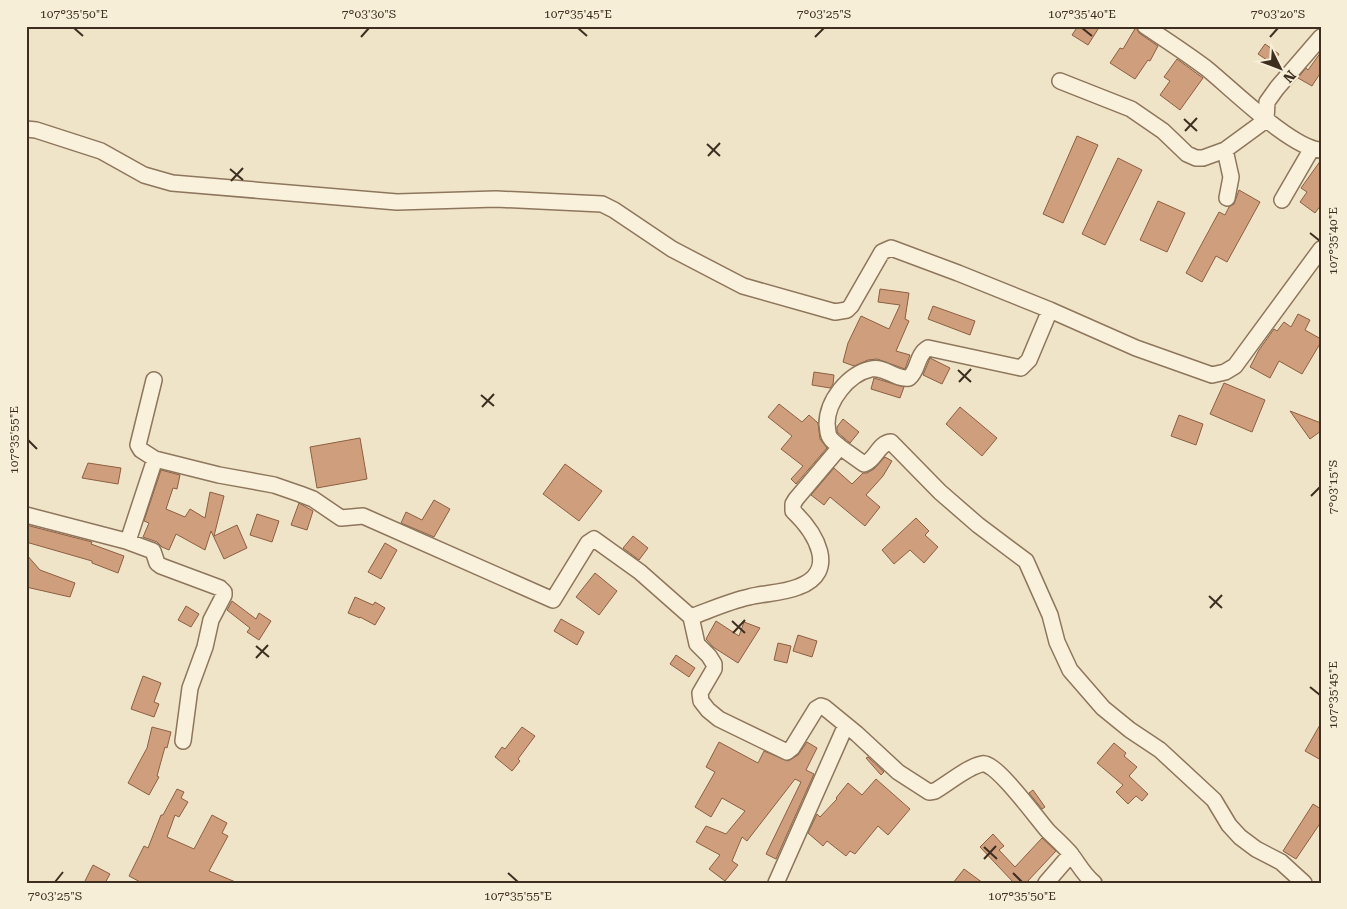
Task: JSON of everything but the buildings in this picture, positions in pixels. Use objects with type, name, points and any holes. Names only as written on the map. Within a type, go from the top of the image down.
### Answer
[{"type":"street","points":[[1145,26],[1206,69],[1266,120],[1316,150],[1282,200]]},
{"type":"street","points":[[1266,120],[1267,102],[1321,36]]},
{"type":"street","points":[[1060,81],[1131,109],[1163,131],[1187,154],[1196,158],[1204,158],[1225,150],[1266,120]]},
{"type":"street","points":[[26,129],[36,130],[101,151],[144,175],[172,183],[397,202],[496,199],[602,204],[672,249],[743,286],[835,312],[841,312],[852,306],[882,252],[891,248],[1050,310],[1136,348],[1212,376],[1225,372],[1235,366],[1321,248]]},
{"type":"street","points":[[1225,150],[1231,178],[1227,198]]},
{"type":"street","points":[[1050,310],[1029,360],[1021,368],[928,348],[920,354],[914,372],[909,378],[901,378],[876,368],[863,372],[848,382],[838,393],[828,412],[828,433],[830,439],[864,464],[871,460],[884,444],[891,442],[940,492],[978,525],[1026,561],[1050,615],[1063,658],[1087,691],[1120,723],[1160,750],[1214,800],[1229,825],[1240,837],[1256,849],[1281,862],[1304,883]]},
{"type":"street","points":[[154,380],[138,446],[154,459],[219,475],[274,485],[313,499],[341,518],[363,516],[553,600],[588,543],[594,539],[640,572],[691,617],[697,644],[714,664],[714,669],[700,693],[701,701],[713,715],[787,752],[792,748],[818,707],[824,707],[898,772],[930,792],[982,763],[988,765],[1001,775],[1094,883]]},
{"type":"street","points":[[691,617],[748,597],[796,588],[807,584],[816,577],[821,565],[821,554],[805,522],[793,511],[793,504],[840,447]]},
{"type":"street","points":[[126,541],[129,538],[154,459]]},
{"type":"street","points":[[26,515],[126,541],[153,551],[157,563],[161,566],[220,588],[224,592],[211,620],[205,647],[188,694],[183,742]]},
{"type":"street","points":[[776,883],[846,725]]},
{"type":"street","points":[[1046,883],[1071,854]]}]
